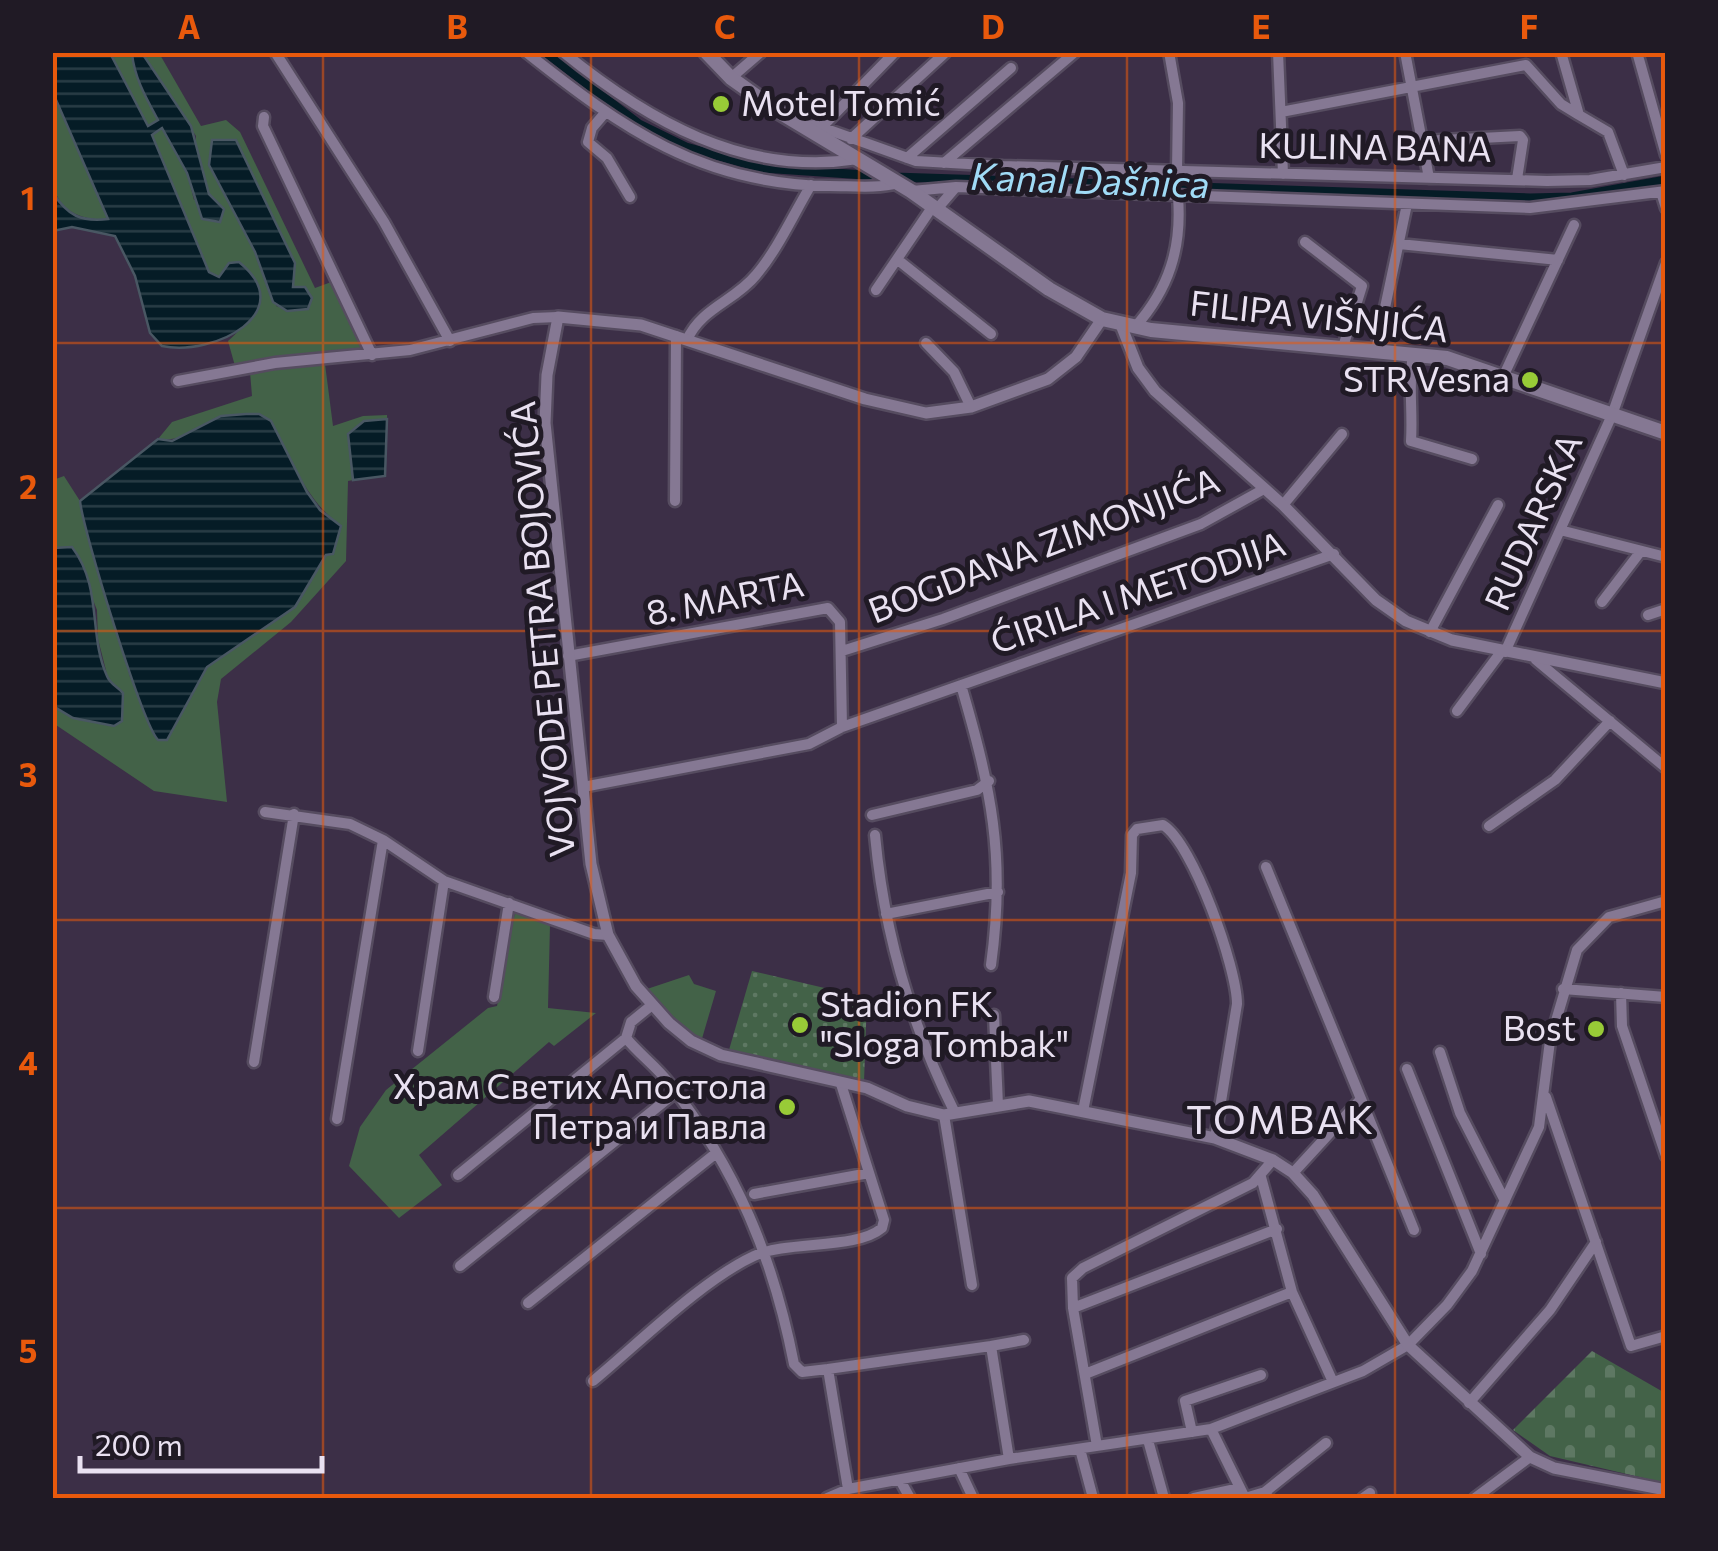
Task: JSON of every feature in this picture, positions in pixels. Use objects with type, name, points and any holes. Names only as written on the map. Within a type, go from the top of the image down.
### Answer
[{"type":"main road","name":"FILIPA VIŠNJIĆA","points":[[706,52],[802,126],[866,153],[905,187],[1049,289],[1102,319],[1128,326],[1447,358],[1666,433]]},
{"type":"street","points":[[275,52],[384,222],[450,341]]},
{"type":"street","points":[[526,52],[604,114],[691,162],[811,186],[1530,208],[1663,192],[1666,208]]},
{"type":"street","points":[[563,52],[635,107],[714,146],[797,160],[866,153]]},
{"type":"street","points":[[737,73],[739,52]]},
{"type":"street","points":[[737,73],[761,52]]},
{"type":"street","points":[[822,127],[895,52]]},
{"type":"street","points":[[850,139],[946,52]]},
{"type":"street","points":[[944,163],[1075,52]]},
{"type":"street","points":[[1169,52],[1178,103],[1177,170]]},
{"type":"street","points":[[1278,52],[1283,174]]},
{"type":"street","points":[[1406,52],[1429,178]]},
{"type":"street","points":[[1561,52],[1579,115]]},
{"type":"street","points":[[1637,52],[1666,155]]},
{"type":"street","points":[[1281,112],[1526,65],[1561,104],[1608,132],[1624,174]]},
{"type":"street","points":[[907,158],[1012,68]]},
{"type":"street","points":[[604,114],[592,128],[588,142],[616,169],[630,197]]},
{"type":"street","points":[[264,117],[270,141],[372,356]]},
{"type":"street","name":"KULINA BANA","points":[[802,126],[822,127],[850,139],[866,153],[944,163],[1517,180],[1590,180],[1666,167]]},
{"type":"street","points":[[1422,141],[1522,137],[1517,180]]},
{"type":"street","points":[[675,502],[681,338],[701,317],[742,291],[759,272],[811,186]]},
{"type":"street","points":[[876,290],[935,207],[956,188]]},
{"type":"street","name":"FILIPA VIŠNJIĆA","points":[[1128,326],[1160,295],[1172,267],[1179,238],[1178,197]]},
{"type":"street","points":[[1376,350],[1407,204]]},
{"type":"street","points":[[1502,377],[1574,225]]},
{"type":"street","points":[[1305,242],[1362,286],[1343,347]]},
{"type":"street","points":[[1399,244],[1558,260]]},
{"type":"street","points":[[898,260],[991,334]]},
{"type":"street","name":"RUDARSKA","points":[[1457,710],[1503,652],[1612,415],[1666,263]]},
{"type":"street","points":[[178,381],[276,363],[372,356],[450,341],[533,318],[558,317],[620,320],[898,408],[926,413],[971,407],[1063,370],[1093,338],[1102,319]]},
{"type":"street","name":"VOJVODE PETRA BOJOVIĆA","points":[[558,317],[545,423],[588,844],[608,935],[636,986],[652,1006],[708,1050],[949,1114],[1029,1102],[1215,1138],[1273,1160],[1293,1173],[1313,1195],[1408,1345],[1530,1457],[1554,1468],[1666,1490]]},
{"type":"street","points":[[1128,326],[1138,368],[1155,391],[1283,505],[1376,600],[1430,632],[1536,660],[1666,684]]},
{"type":"street","points":[[926,342],[954,372],[971,407]]},
{"type":"street","points":[[1413,354],[1408,389],[1415,407],[1412,441],[1472,459]]},
{"type":"street","points":[[1283,505],[1342,434]]},
{"type":"street","name":"BOGDANA ZIMONJIĆA","points":[[842,651],[943,620],[1201,524],[1264,488]]},
{"type":"street","points":[[1430,632],[1498,504]]},
{"type":"street","points":[[1560,530],[1666,556]]},
{"type":"street","points":[[1602,602],[1641,550]]},
{"type":"street","name":"ĆIRILA I METODIJA","points":[[583,787],[809,744],[842,727],[1334,554]]},
{"type":"street","name":"8. MARTA","points":[[568,656],[825,608],[838,616],[842,727]]},
{"type":"street","points":[[1648,615],[1666,609]]},
{"type":"street","points":[[1536,660],[1666,768]]},
{"type":"street","name":"ĆIRILA I METODIJA","points":[[961,684],[989,780],[998,892],[991,965]]},
{"type":"street","points":[[1489,826],[1556,780],[1610,722]]},
{"type":"street","points":[[872,815],[978,790],[989,780]]},
{"type":"street","points":[[265,812],[335,820],[382,840],[444,881],[594,934],[608,935]]},
{"type":"street","points":[[254,1062],[294,814]]},
{"type":"street","points":[[1083,1111],[1131,873],[1132,835],[1137,830],[1163,825],[1176,835],[1190,861],[1235,982],[1236,1004],[1215,1138]]},
{"type":"street","points":[[875,835],[886,914],[913,1016],[949,1114],[972,1285]]},
{"type":"street","points":[[336,1119],[382,840]]},
{"type":"street","points":[[1266,867],[1414,1230]]},
{"type":"street","points":[[418,1052],[444,881]]},
{"type":"street","points":[[886,914],[998,892]]},
{"type":"street","points":[[828,1369],[838,1495],[1009,1459],[1211,1429],[1333,1382],[1408,1345],[1448,1305],[1481,1254],[1539,1127],[1550,1041],[1577,950],[1609,917],[1666,901]]},
{"type":"street","points":[[494,998],[509,903]]},
{"type":"street","points":[[1563,989],[1666,997]]},
{"type":"street","points":[[1620,994],[1622,1026],[1666,1156]]},
{"type":"street","points":[[458,1175],[626,1038],[631,1022],[652,1006]]},
{"type":"street","points":[[994,1015],[998,1105]]},
{"type":"street","points":[[626,1038],[676,1092],[744,1196],[780,1292],[794,1364],[802,1372],[1024,1340]]},
{"type":"street","points":[[1440,1052],[1460,1113],[1506,1201]]},
{"type":"street","points":[[1406,1069],[1481,1254]]},
{"type":"street","points":[[593,1381],[728,1272],[766,1252],[876,1234],[884,1220],[841,1084]]},
{"type":"street","points":[[460,1266],[676,1092]]},
{"type":"street","points":[[1545,1094],[1632,1346],[1666,1336]]},
{"type":"street","points":[[1293,1173],[1361,1099]]},
{"type":"street","points":[[528,1303],[714,1154]]},
{"type":"street","points":[[1097,1446],[1073,1308],[1072,1278],[1083,1268],[1262,1178],[1273,1160]]},
{"type":"street","points":[[754,1194],[869,1173]]},
{"type":"street","points":[[1262,1178],[1292,1292],[1333,1382]]},
{"type":"street","points":[[1073,1308],[1276,1228]]},
{"type":"street","points":[[1469,1403],[1550,1310],[1596,1242]]},
{"type":"street","points":[[1085,1374],[1292,1292]]},
{"type":"street","points":[[991,1346],[1009,1459]]},
{"type":"street","points":[[1192,1432],[1185,1401],[1260,1375]]},
{"type":"street","points":[[1211,1429],[1245,1498],[1267,1495],[1326,1442]]},
{"type":"street","points":[[1148,1440],[1164,1498]]},
{"type":"street","points":[[1080,1449],[1092,1498]]},
{"type":"street","points":[[1476,1498],[1530,1457]]},
{"type":"street","points":[[959,1468],[973,1498]]},
{"type":"street","points":[[900,1480],[910,1498]]},
{"type":"street","points":[[868,1486],[876,1498]]},
{"type":"street","points":[[1194,1498],[1240,1488]]},
{"type":"green space","points":[[110,53],[132,53],[143,93],[159,120],[147,127]]},
{"type":"green space","points":[[142,53],[159,53],[201,126],[226,120],[240,132],[315,288],[334,281],[367,351],[235,366],[228,341],[253,312],[258,293],[255,283],[238,262],[219,277],[209,272],[152,135],[162,128],[187,173],[194,200],[209,194],[196,154],[196,136]],"holes":[[[236,140],[295,263],[293,287],[277,307],[255,252],[209,165]]]},
{"type":"green space","points":[[52,93],[109,219],[84,217],[67,209],[57,196],[50,159]]},
{"type":"green space","points":[[325,364],[333,426],[363,416],[387,415],[387,419],[364,421],[348,434],[353,480],[348,481],[346,561],[291,622],[221,679],[217,702],[227,802],[154,791],[53,723],[52,706],[73,718],[106,725],[117,686],[109,682],[98,639],[97,610],[72,547],[53,548],[53,480],[64,476],[80,501],[130,677],[141,701],[173,729],[172,723],[207,667],[295,607],[341,526],[309,491],[271,421],[234,417],[184,436],[158,439],[172,422],[252,396],[250,372]]},
{"type":"green space","points":[[515,912],[550,925],[548,1008],[596,1013],[554,1046],[549,1042],[419,1155],[442,1185],[399,1218],[349,1166],[360,1127],[386,1090],[488,1008],[497,1006]]},
{"type":"green space","name":"Stadion FK \"Sloga Tombak\"","points":[[752,971],[867,998],[864,1082],[729,1050]]},
{"type":"green space","points":[[689,975],[694,984],[716,991],[701,1042],[644,990]]},
{"type":"green space","points":[[1592,1351],[1665,1393],[1665,1483],[1550,1456],[1513,1430]]},
{"type":"water","points":[[53,52],[110,53],[148,126],[158,120],[135,70],[132,53],[142,53],[191,126],[209,194],[224,209],[220,222],[202,219],[187,173],[162,128],[152,135],[209,272],[219,277],[229,263],[239,262],[256,280],[260,298],[256,313],[243,327],[205,345],[162,346],[150,333],[135,276],[115,236],[72,227],[53,231],[53,193],[76,216],[108,219],[53,93]]},
{"type":"water","points":[[212,140],[236,140],[295,263],[293,287],[305,287],[312,298],[308,309],[287,311],[273,302],[255,252],[209,165]]},
{"type":"water","points":[[259,414],[271,421],[320,510],[341,526],[333,554],[326,555],[295,607],[207,667],[167,740],[158,740],[139,700],[114,625],[80,501],[158,439],[172,441],[221,416]]},
{"type":"water","points":[[387,419],[385,476],[353,480],[348,434],[364,421]]},
{"type":"water","points":[[72,547],[88,579],[101,660],[108,679],[123,693],[122,721],[114,726],[73,718],[53,706],[53,548]]},
{"type":"waterway","name":"Kanal Dašnica","points":[[545,52],[639,124],[686,147],[762,168],[894,177],[1530,198],[1572,197],[1666,180]]},
{"type":"place","name":"Motel Tomić","points":[[721,104]]},
{"type":"place","name":"STR Vesna","points":[[1530,380]]},
{"type":"place","name":"Stadion FK \"Sloga Tombak\"","points":[[800,1025]]},
{"type":"place","name":"Bost","points":[[1596,1029]]},
{"type":"place","name":"Храм Светих Апостола Петра и Павла","points":[[787,1107]]},
{"type":"district","name":"TOMBAK","points":[[1281,1120]]}]
